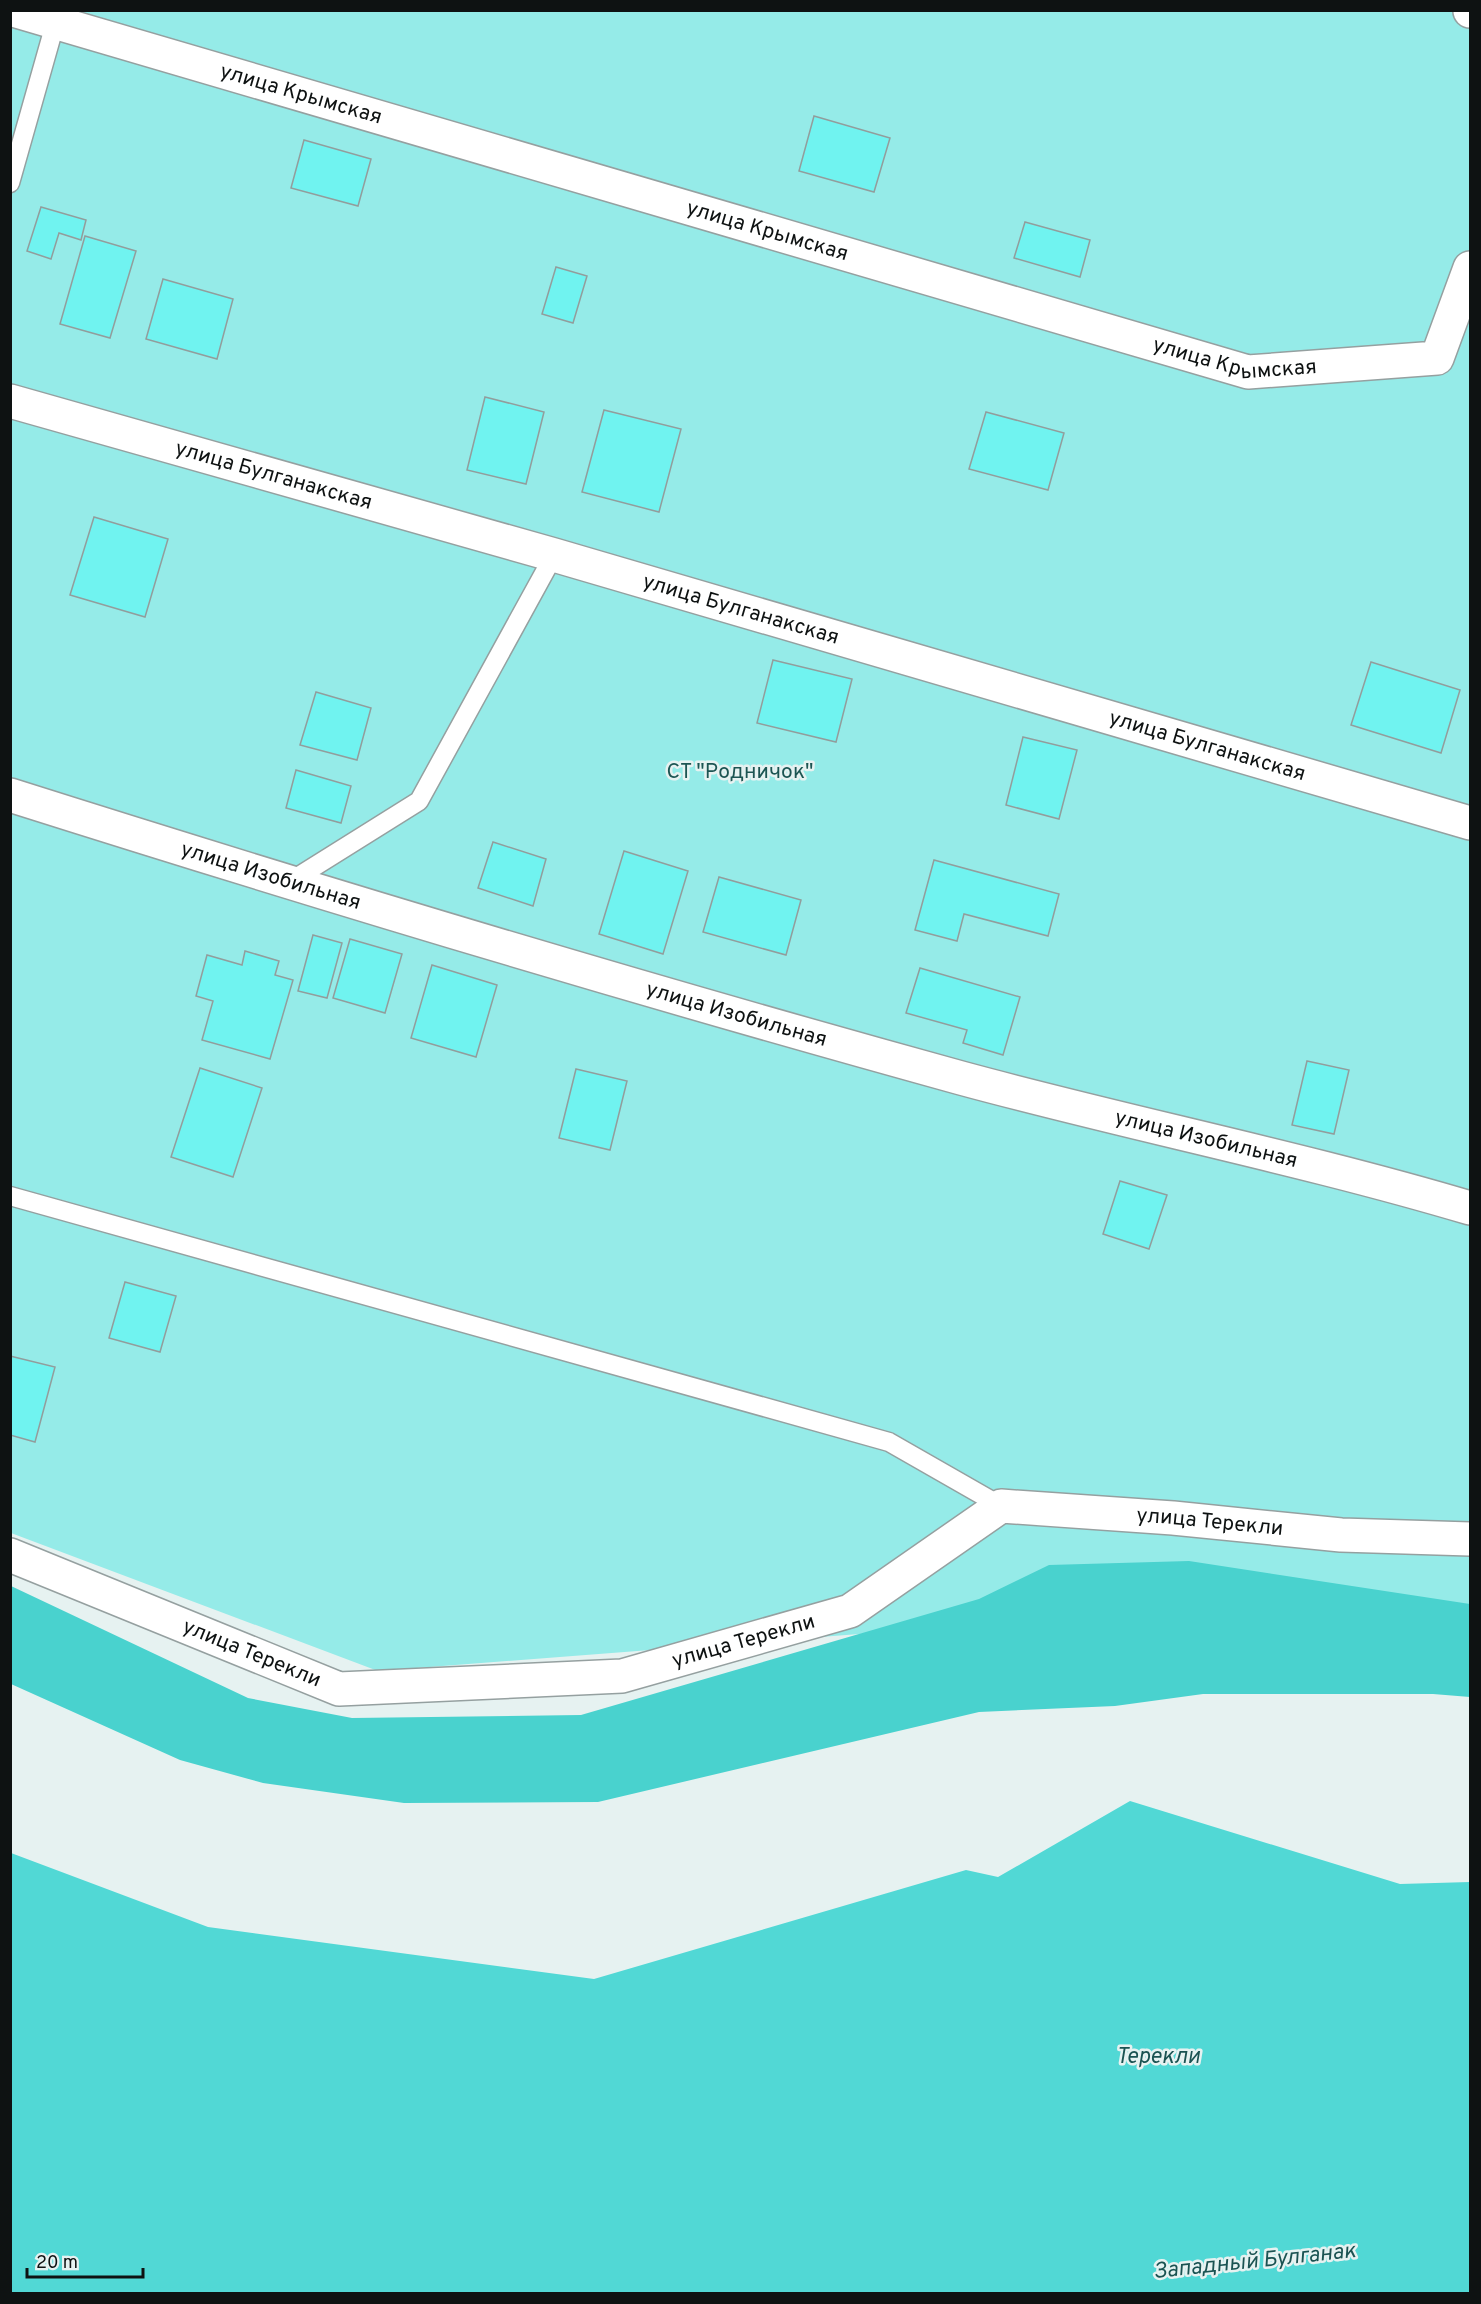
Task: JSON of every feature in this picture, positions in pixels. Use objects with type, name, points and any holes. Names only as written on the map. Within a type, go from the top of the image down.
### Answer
[{"type":"street","name":"улица Крымская","points":[[13,10],[55,17],[1248,372],[1437,358],[1470,268]]},
{"type":"street","name":"улица Булганакская","points":[[10,400],[554,555],[1470,823]]},
{"type":"street","name":"улица Изобильная","points":[[10,795],[288,883],[960,1077],[1151,1128],[1398,1186],[1470,1208]]},
{"type":"street","name":"улица Терекли","points":[[10,1555],[339,1689],[622,1676],[850,1611],[1001,1506],[1173,1518],[1341,1535],[1470,1539]]},
{"type":"lane","points":[[10,183],[55,17]]},
{"type":"lane","points":[[288,883],[419,801],[554,555]]},
{"type":"lane","points":[[10,1196],[889,1442],[1001,1506]]},
{"type":"green space","name":"СТ \"Родничок\"","points":[[10,11],[1470,11],[1470,1612],[1352,1596],[378,1671],[11,1533]]},
{"type":"shaded area","points":[[1189,1561],[1470,1604],[1470,1697],[1433,1694],[1203,1694],[1115,1706],[979,1712],[598,1802],[404,1803],[263,1783],[180,1760],[11,1684],[11,1586],[248,1698],[352,1718],[581,1715],[979,1599],[1049,1565]]},
{"type":"water","name":"Терекли","points":[[1130,1801],[1400,1884],[1470,1882],[1470,2293],[11,2293],[11,1853],[208,1927],[594,1979],[966,1870],[998,1877]]},
{"type":"building","points":[[814,116],[890,138],[874,192],[799,171]]},
{"type":"building","points":[[304,140],[371,159],[358,206],[291,188]]},
{"type":"building","points":[[41,207],[86,220],[81,240],[59,233],[51,259],[27,251]]},
{"type":"building","points":[[1025,222],[1090,240],[1080,277],[1014,258]]},
{"type":"building","points":[[85,236],[136,251],[110,338],[60,324]]},
{"type":"building","points":[[556,267],[587,276],[573,323],[542,314]]},
{"type":"building","points":[[163,279],[233,299],[217,359],[146,339]]},
{"type":"building","points":[[485,397],[544,412],[526,484],[467,470]]},
{"type":"building","points":[[604,410],[681,429],[659,512],[582,492]]},
{"type":"building","points":[[986,412],[1064,433],[1048,490],[969,469]]},
{"type":"building","points":[[94,517],[168,539],[145,617],[70,595]]},
{"type":"building","points":[[773,660],[852,679],[836,742],[757,723]]},
{"type":"building","points":[[1371,662],[1460,690],[1441,753],[1351,725]]},
{"type":"building","points":[[316,692],[371,708],[357,760],[300,745]]},
{"type":"building","points":[[1023,737],[1077,750],[1059,819],[1006,805]]},
{"type":"building","points":[[296,770],[351,786],[341,823],[286,808]]},
{"type":"building","points":[[493,842],[546,859],[533,906],[478,888]]},
{"type":"building","points":[[624,851],[688,871],[663,954],[599,934]]},
{"type":"building","points":[[934,860],[1059,894],[1048,936],[964,914],[957,941],[915,930]]},
{"type":"building","points":[[719,877],[801,900],[786,955],[703,932]]},
{"type":"building","points":[[313,935],[342,943],[327,998],[298,991]]},
{"type":"building","points":[[350,939],[402,954],[385,1013],[333,998]]},
{"type":"building","points":[[245,951],[279,961],[275,975],[293,980],[270,1059],[202,1040],[213,1001],[196,996],[207,955],[242,965]]},
{"type":"building","points":[[432,965],[497,985],[476,1057],[411,1038]]},
{"type":"building","points":[[920,968],[1020,997],[1003,1055],[963,1043],[967,1030],[906,1013]]},
{"type":"building","points":[[1307,1061],[1349,1070],[1334,1134],[1292,1125]]},
{"type":"building","points":[[200,1068],[262,1088],[233,1177],[171,1157]]},
{"type":"building","points":[[576,1069],[627,1081],[610,1150],[559,1138]]},
{"type":"building","points":[[1120,1181],[1167,1195],[1149,1249],[1103,1234]]},
{"type":"building","points":[[125,1282],[176,1296],[160,1352],[109,1338]]},
{"type":"building","points":[[10,1356],[55,1367],[35,1442],[10,1435]]},
{"type":"water label","name":"Западный Булганак","points":[[1255,2262]]}]
